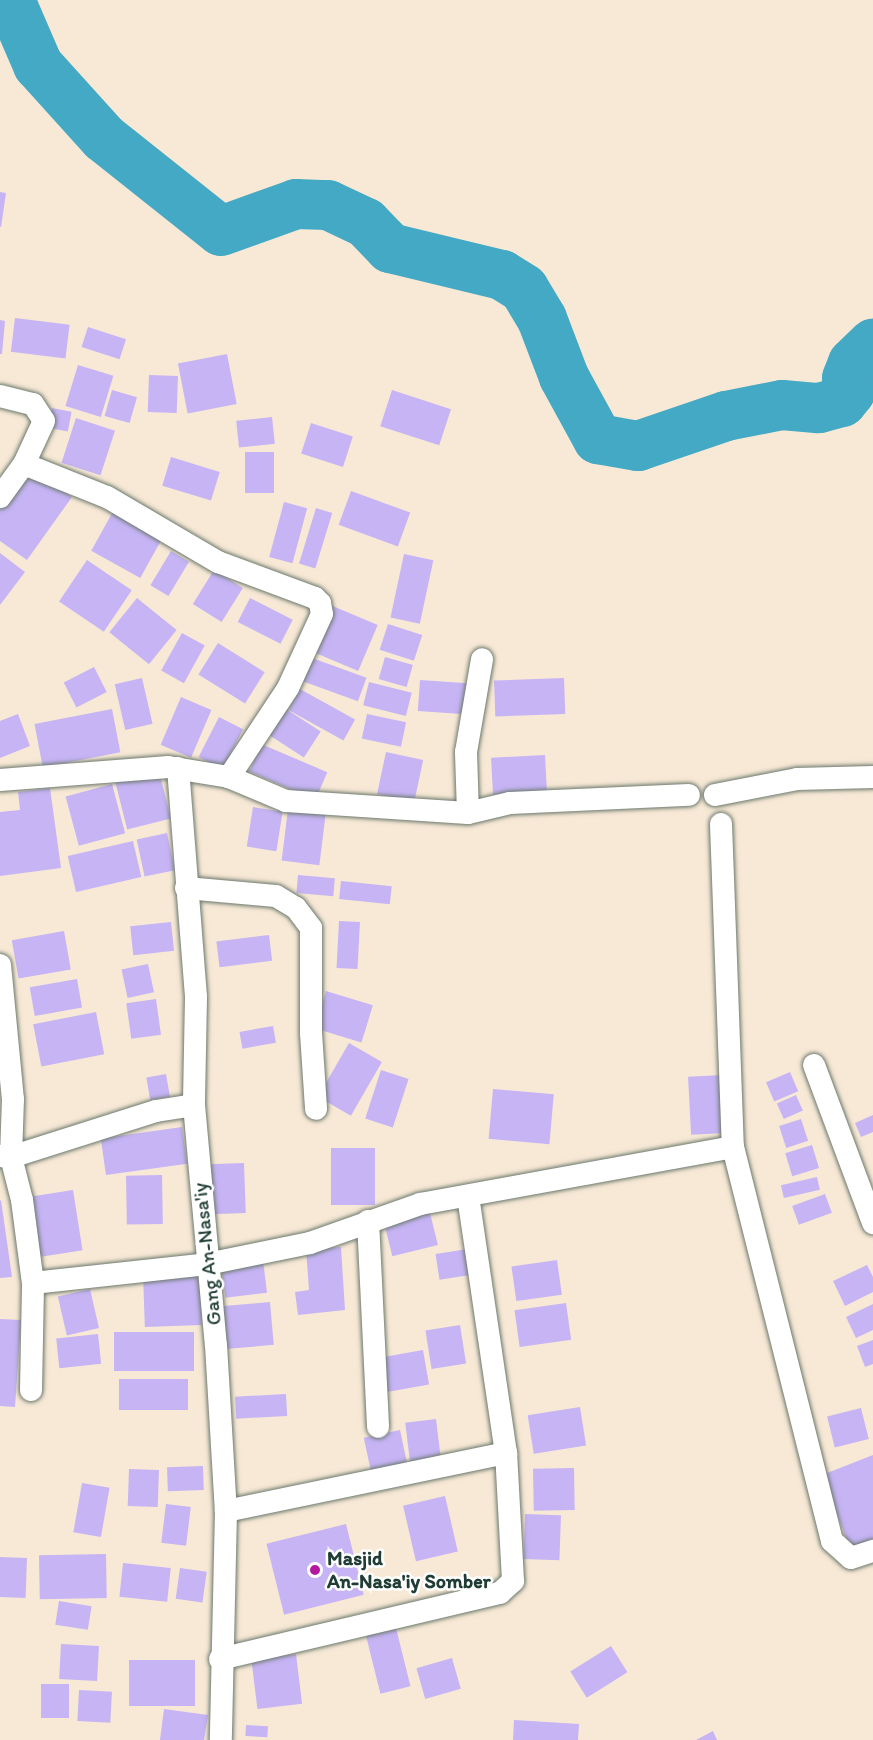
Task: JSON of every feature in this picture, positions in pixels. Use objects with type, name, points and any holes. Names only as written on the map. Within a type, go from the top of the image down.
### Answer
[{"type":"street","points":[[0,396],[23,399],[41,412],[44,421],[24,464],[0,497]]},
{"type":"street","points":[[24,464],[107,497],[218,562],[315,598],[320,603],[322,614],[288,688],[229,777]]},
{"type":"street","points":[[468,813],[466,752],[482,659]]},
{"type":"street","points":[[0,780],[33,780],[147,766],[178,768],[229,777],[286,801],[468,813],[510,803],[689,795]]},
{"type":"street","name":"Gang An-Nasa'iy","points":[[178,768],[196,997],[194,1105],[207,1264],[216,1335],[226,1511],[220,1659],[221,1740]]},
{"type":"street","points":[[715,795],[797,779],[873,777]]},
{"type":"street","points":[[721,824],[733,1147],[832,1541],[851,1558],[873,1551]]},
{"type":"street","points":[[186,888],[276,897],[296,908],[312,928],[310,1033],[316,1109]]},
{"type":"street","points":[[0,965],[12,1099],[6,1156],[22,1200],[33,1283],[31,1390]]},
{"type":"street","points":[[814,1065],[873,1223]]},
{"type":"street","points":[[6,1156],[156,1111],[194,1105]]},
{"type":"street","points":[[33,1283],[207,1264],[310,1243],[420,1204],[733,1147]]},
{"type":"street","points":[[220,1659],[500,1593],[513,1581],[506,1453],[468,1196]]},
{"type":"street","points":[[368,1221],[378,1427]]},
{"type":"street","points":[[226,1511],[506,1453]]},
{"type":"building","points":[[0,192],[6,193],[1,227],[0,227]]},
{"type":"building","points":[[15,318],[70,325],[65,358],[11,352]]},
{"type":"building","points":[[0,320],[5,321],[2,354],[0,354]]},
{"type":"building","points":[[88,327],[126,339],[120,359],[82,347]]},
{"type":"building","points":[[227,354],[237,404],[188,414],[178,364]]},
{"type":"building","points":[[78,365],[113,376],[101,417],[65,406]]},
{"type":"building","points":[[149,375],[178,376],[177,413],[148,412]]},
{"type":"building","points":[[112,390],[137,397],[130,423],[105,416]]},
{"type":"building","points":[[392,390],[451,409],[439,445],[380,426]]},
{"type":"building","points":[[52,408],[72,412],[68,431],[48,428]]},
{"type":"building","points":[[272,417],[275,444],[239,448],[236,421]]},
{"type":"building","points":[[76,418],[115,431],[100,475],[61,463]]},
{"type":"building","points":[[311,423],[353,437],[343,467],[301,453]]},
{"type":"building","points":[[245,452],[274,452],[274,493],[245,493]]},
{"type":"building","points":[[171,457],[220,472],[211,501],[162,486]]},
{"type":"building","points":[[28,466],[72,497],[27,560],[0,541],[0,505]]},
{"type":"building","points":[[351,491],[410,513],[398,546],[339,525]]},
{"type":"building","points":[[284,502],[307,508],[292,563],[269,557]]},
{"type":"building","points":[[115,508],[164,535],[140,578],[91,551]]},
{"type":"building","points":[[316,508],[332,513],[315,568],[299,563]]},
{"type":"building","points":[[171,551],[189,562],[168,596],[150,585]]},
{"type":"building","points":[[0,553],[25,572],[0,605]]},
{"type":"building","points":[[404,554],[433,560],[420,624],[390,618]]},
{"type":"building","points":[[87,560],[132,590],[104,632],[59,601]]},
{"type":"building","points":[[214,570],[243,588],[222,622],[193,604]]},
{"type":"building","points":[[137,598],[177,630],[149,664],[109,632]]},
{"type":"building","points":[[250,598],[293,620],[281,644],[238,622]]},
{"type":"building","points":[[328,604],[378,625],[358,671],[308,650]]},
{"type":"building","points":[[388,624],[422,635],[414,661],[380,650]]},
{"type":"building","points":[[182,633],[205,646],[184,683],[161,671]]},
{"type":"building","points":[[218,643],[265,672],[245,704],[198,674]]},
{"type":"building","points":[[385,657],[413,665],[407,687],[379,679]]},
{"type":"building","points":[[312,658],[367,678],[358,701],[303,681]]},
{"type":"building","points":[[94,667],[107,692],[76,707],[64,682]]},
{"type":"building","points":[[142,678],[153,724],[125,730],[115,684]]},
{"type":"building","points":[[564,678],[565,714],[495,716],[494,680]]},
{"type":"building","points":[[420,680],[471,684],[469,714],[418,711]]},
{"type":"building","points":[[369,682],[412,693],[406,716],[363,705]]},
{"type":"building","points":[[300,689],[355,720],[343,741],[288,710]]},
{"type":"building","points":[[181,697],[211,710],[191,758],[161,745]]},
{"type":"building","points":[[283,707],[321,732],[304,758],[266,733]]},
{"type":"building","points":[[112,709],[120,752],[43,767],[34,724]]},
{"type":"building","points":[[18,714],[30,746],[0,758],[0,721]]},
{"type":"building","points":[[367,714],[406,722],[401,747],[362,738]]},
{"type":"building","points":[[219,717],[243,729],[223,769],[199,757]]},
{"type":"building","points":[[261,744],[327,772],[316,800],[249,772]]},
{"type":"building","points":[[386,752],[423,760],[414,802],[377,794]]},
{"type":"building","points":[[545,755],[547,792],[493,795],[491,758]]},
{"type":"building","points":[[159,771],[171,819],[127,829],[115,782]]},
{"type":"building","points":[[112,784],[125,833],[79,846],[66,796]]},
{"type":"building","points":[[50,788],[61,868],[0,876],[0,812],[20,810],[18,792]]},
{"type":"building","points":[[253,807],[283,812],[276,851],[247,847]]},
{"type":"building","points":[[288,809],[326,814],[319,865],[282,861]]},
{"type":"building","points":[[167,833],[175,870],[145,877],[137,839]]},
{"type":"building","points":[[133,841],[141,877],[76,892],[68,856]]},
{"type":"building","points":[[298,875],[335,878],[333,896],[296,893]]},
{"type":"building","points":[[341,881],[392,886],[390,904],[339,899]]},
{"type":"building","points":[[339,921],[360,922],[358,969],[337,968]]},
{"type":"building","points":[[171,922],[174,951],[133,955],[130,926]]},
{"type":"building","points":[[64,931],[71,969],[19,979],[12,940]]},
{"type":"building","points":[[269,935],[272,961],[220,967],[216,941]]},
{"type":"building","points":[[148,964],[154,992],[128,998],[122,970]]},
{"type":"building","points":[[77,979],[82,1008],[35,1016],[30,987]]},
{"type":"building","points":[[326,991],[373,1005],[361,1043],[315,1028]]},
{"type":"building","points":[[156,999],[161,1035],[131,1039],[126,1003]]},
{"type":"building","points":[[96,1012],[104,1054],[41,1066],[33,1024]]},
{"type":"building","points":[[273,1026],[276,1043],[242,1049],[240,1032]]},
{"type":"building","points":[[349,1043],[382,1062],[351,1116],[318,1097]]},
{"type":"building","points":[[381,1070],[409,1079],[393,1127],[365,1119]]},
{"type":"building","points":[[790,1072],[798,1091],[774,1101],[766,1082]]},
{"type":"building","points":[[166,1074],[170,1097],[150,1100],[146,1077]]},
{"type":"building","points":[[723,1075],[726,1133],[691,1135],[688,1077]]},
{"type":"building","points":[[493,1089],[554,1094],[549,1144],[489,1139]]},
{"type":"building","points":[[796,1095],[803,1111],[784,1119],[777,1104]]},
{"type":"building","points":[[873,1115],[873,1132],[861,1137],[855,1123]]},
{"type":"building","points":[[801,1119],[808,1141],[786,1148],[779,1126]]},
{"type":"building","points":[[182,1127],[187,1164],[106,1175],[101,1138]]},
{"type":"building","points":[[812,1145],[819,1168],[792,1176],[785,1153]]},
{"type":"building","points":[[331,1148],[375,1148],[375,1205],[331,1205]]},
{"type":"building","points":[[244,1163],[246,1213],[210,1214],[208,1164]]},
{"type":"building","points":[[162,1175],[163,1224],[127,1225],[126,1176]]},
{"type":"building","points":[[817,1177],[820,1190],[784,1198],[781,1185]]},
{"type":"building","points":[[73,1190],[83,1250],[36,1258],[27,1197]]},
{"type":"building","points":[[825,1194],[832,1213],[799,1225],[792,1206]]},
{"type":"building","points":[[0,1201],[12,1277],[0,1278]]},
{"type":"building","points":[[429,1209],[438,1245],[392,1256],[383,1220]]},
{"type":"building","points":[[341,1247],[345,1310],[298,1315],[295,1292],[309,1290],[306,1249]]},
{"type":"building","points":[[474,1248],[478,1274],[440,1280],[435,1254]]},
{"type":"building","points":[[263,1260],[267,1293],[225,1298],[221,1265]]},
{"type":"building","points":[[557,1260],[562,1295],[516,1301],[511,1266]]},
{"type":"building","points":[[867,1265],[873,1277],[873,1292],[845,1306],[833,1281]]},
{"type":"building","points":[[200,1273],[202,1325],[145,1327],[143,1275]]},
{"type":"building","points":[[90,1289],[99,1328],[67,1335],[58,1296]]},
{"type":"building","points":[[270,1302],[274,1345],[225,1349],[221,1306]]},
{"type":"building","points":[[566,1303],[571,1340],[520,1347],[515,1310]]},
{"type":"building","points":[[873,1304],[873,1330],[856,1338],[846,1317]]},
{"type":"building","points":[[0,1319],[21,1320],[15,1407],[0,1406]]},
{"type":"building","points":[[460,1325],[466,1364],[432,1369],[425,1330]]},
{"type":"building","points":[[114,1332],[194,1332],[194,1371],[114,1371]]},
{"type":"building","points":[[98,1334],[101,1364],[59,1368],[56,1338]]},
{"type":"building","points":[[873,1340],[873,1364],[865,1367],[857,1346]]},
{"type":"building","points":[[423,1350],[429,1384],[383,1393],[377,1358]]},
{"type":"building","points":[[119,1379],[188,1379],[188,1410],[119,1410]]},
{"type":"building","points":[[286,1394],[287,1416],[236,1419],[235,1397]]},
{"type":"building","points":[[580,1407],[586,1446],[534,1454],[528,1415]]},
{"type":"building","points":[[861,1408],[869,1439],[835,1448],[827,1416]]},
{"type":"building","points":[[436,1419],[441,1462],[410,1465],[405,1423]]},
{"type":"building","points":[[400,1430],[407,1464],[371,1472],[364,1438]]},
{"type":"building","points":[[873,1455],[873,1539],[850,1548],[822,1475]]},
{"type":"building","points":[[203,1466],[204,1490],[168,1491],[167,1467]]},
{"type":"building","points":[[574,1468],[575,1510],[534,1511],[533,1469]]},
{"type":"building","points":[[129,1469],[159,1470],[158,1507],[128,1506]]},
{"type":"building","points":[[82,1483],[110,1488],[101,1537],[73,1532]]},
{"type":"building","points":[[445,1496],[458,1552],[416,1561],[403,1506]]},
{"type":"building","points":[[166,1504],[191,1507],[186,1546],[161,1543]]},
{"type":"building","points":[[525,1514],[561,1515],[559,1560],[523,1559]]},
{"type":"building","name":"Masjid An-Nasa'iy Somber","points":[[346,1524],[364,1595],[284,1615],[266,1544]]},
{"type":"building","points":[[106,1554],[107,1598],[40,1599],[39,1555]]},
{"type":"building","points":[[0,1557],[27,1558],[26,1598],[0,1597]]},
{"type":"building","points":[[123,1563],[171,1568],[167,1602],[119,1597]]},
{"type":"building","points":[[180,1568],[207,1572],[202,1602],[176,1599]]},
{"type":"building","points":[[59,1601],[92,1606],[88,1630],[55,1625]]},
{"type":"building","points":[[396,1628],[411,1686],[380,1694],[366,1635]]},
{"type":"building","points":[[61,1644],[99,1646],[97,1681],[59,1679]]},
{"type":"building","points":[[611,1646],[627,1672],[587,1698],[570,1671]]},
{"type":"building","points":[[296,1654],[302,1704],[257,1709],[251,1659]]},
{"type":"building","points":[[452,1658],[461,1689],[425,1699],[416,1668]]},
{"type":"building","points":[[129,1660],[195,1660],[195,1706],[129,1706]]},
{"type":"building","points":[[41,1684],[69,1684],[69,1718],[41,1718]]},
{"type":"building","points":[[79,1690],[112,1692],[110,1723],[77,1721]]},
{"type":"building","points":[[164,1709],[208,1715],[204,1740],[160,1740]]},
{"type":"building","points":[[514,1720],[579,1724],[578,1740],[513,1740]]},
{"type":"building","points":[[246,1725],[268,1726],[267,1737],[245,1736]]},
{"type":"building","points":[[713,1731],[717,1740],[696,1740]]},
{"type":"waterway","points":[[10,0],[38,65],[104,138],[221,231],[296,204],[328,205],[366,223],[390,248],[502,275],[524,289],[542,319],[564,377],[598,439],[638,446],[726,416],[782,405],[819,408],[842,402],[850,392],[847,378],[853,363],[873,344]]},
{"type":"place","name":"Masjid An-Nasa'iy Somber","points":[[315,1570]]}]
